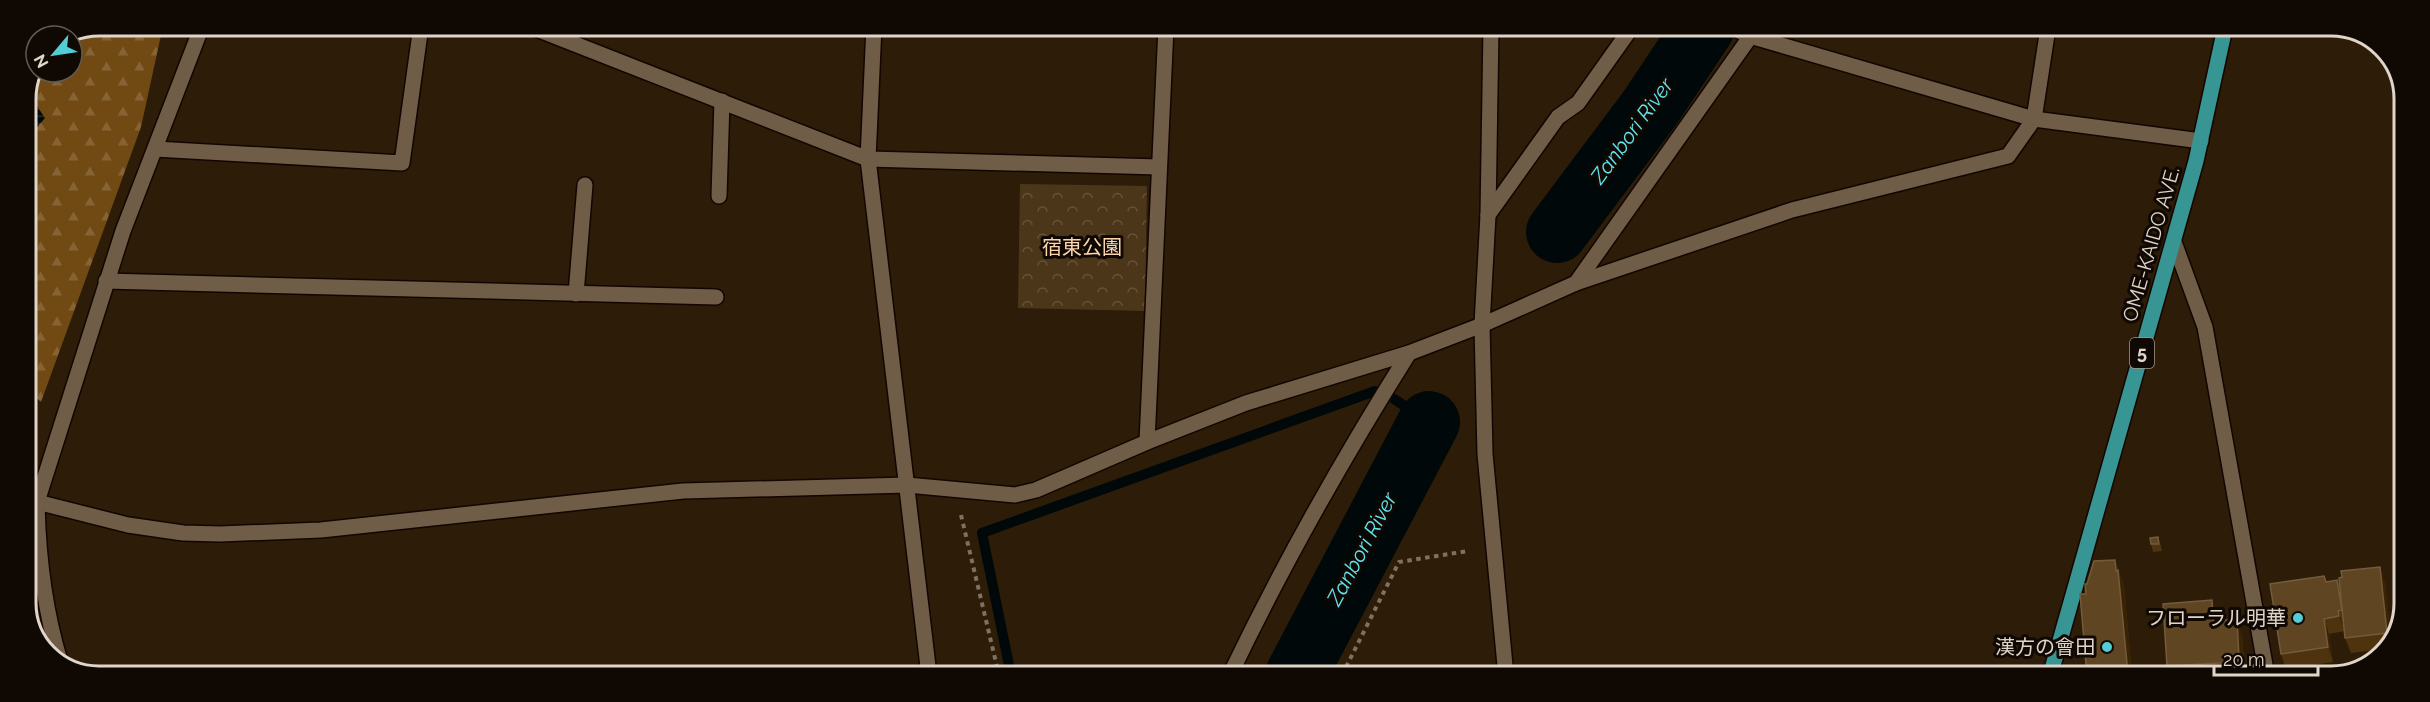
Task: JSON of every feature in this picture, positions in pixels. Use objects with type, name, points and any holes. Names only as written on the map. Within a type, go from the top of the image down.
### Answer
[{"type":"main road","name":"OME-KAIDO AVE.","points":[[2053,666],[2174,242],[2201,141],[2223,36]]},
{"type":"street","points":[[36,488],[106,281],[198,36]]},
{"type":"street","points":[[154,149],[402,163],[420,36]]},
{"type":"street","points":[[555,36],[868,159],[1159,167]]},
{"type":"street","points":[[874,36],[868,159],[927,666]]},
{"type":"street","points":[[1147,442],[1166,36]]},
{"type":"street","points":[[1491,36],[1488,215],[1482,325],[1485,454],[1505,666]]},
{"type":"street","points":[[1488,215],[1558,117],[1578,103],[1626,36]]},
{"type":"street","points":[[1576,283],[1742,36]]},
{"type":"street","points":[[1762,36],[2034,118],[2201,141]]},
{"type":"street","points":[[36,504],[128,525],[183,533],[220,534],[321,530],[683,491],[907,485],[1016,495],[1036,490],[1147,442],[1246,403],[1409,353],[1482,325],[1576,283],[1792,210],[2008,156],[2034,118],[2044,36]]},
{"type":"street","points":[[718,196],[722,101]]},
{"type":"street","points":[[576,294],[585,184]]},
{"type":"street","points":[[2174,242],[2205,327],[2265,666]]},
{"type":"street","points":[[106,281],[716,297]]},
{"type":"street","points":[[1235,666],[1314,511],[1358,434],[1409,353]]},
{"type":"street","points":[[36,529],[56,649]]},
{"type":"path","points":[[954,488],[997,666]]},
{"type":"path","points":[[1346,666],[1399,562],[1473,550]]},
{"type":"green space","points":[[161,36],[141,127],[41,402],[36,398],[38,84],[84,84],[84,38]]},
{"type":"green space","name":"宿東公園","points":[[1020,184],[1147,186],[1145,311],[1018,308]]},
{"type":"shaded area","points":[[36,105],[45,118],[36,128]]},
{"type":"building","points":[[2158,537],[2159,544],[2151,544],[2150,538]]},
{"type":"building","points":[[2115,560],[2116,571],[2118,570],[2127,666],[2086,666],[2080,594],[2086,594],[2085,584],[2087,584],[2094,561]]},
{"type":"building","points":[[2380,567],[2386,633],[2345,638],[2339,578],[2342,577],[2341,571]]},
{"type":"building","points":[[2324,576],[2326,582],[2337,580],[2342,610],[2338,611],[2339,616],[2324,619],[2328,647],[2281,654],[2270,584]]},
{"type":"building","points":[[2212,600],[2213,621],[2237,619],[2239,658],[2237,662],[2167,666],[2163,604]]},
{"type":"waterway","name":"Zanbori River","points":[[1557,232],[1650,108],[1698,36]]},
{"type":"waterway","points":[[1009,666],[982,533],[1375,391]]},
{"type":"waterway","points":[[1394,399],[1429,422]]},
{"type":"waterway","name":"Zanbori River","points":[[1301,666],[1429,422]]},
{"type":"place","name":"フローラル明華","points":[[2298,618]]},
{"type":"place","name":"漢方の會田","points":[[2107,647]]}]
